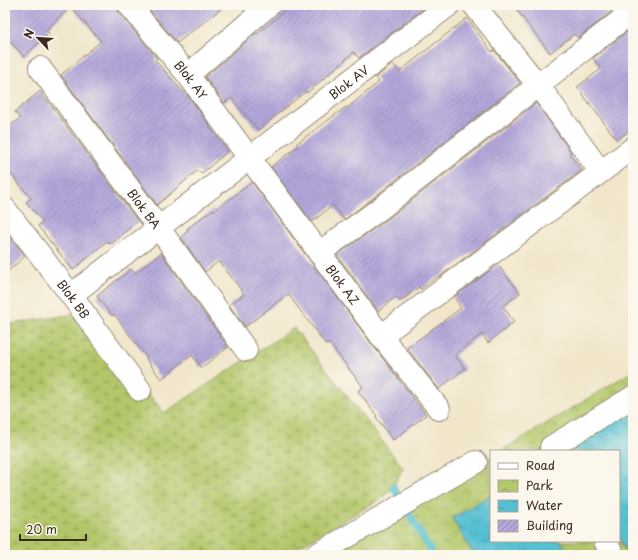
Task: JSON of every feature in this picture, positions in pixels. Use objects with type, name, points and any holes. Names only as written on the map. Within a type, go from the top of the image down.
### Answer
[{"type":"street","name":"Blok AY","points":[[129,5],[188,75],[249,158]]},
{"type":"street","points":[[188,75],[269,5]]},
{"type":"street","name":"Blok AV","points":[[71,295],[448,5]]},
{"type":"street","points":[[474,5],[538,85],[600,171]]},
{"type":"street","points":[[319,253],[381,208],[633,11]]},
{"type":"street","name":"Blok BA","points":[[40,68],[158,227],[246,350]]},
{"type":"street","points":[[380,336],[600,171],[633,148]]},
{"type":"street","name":"Blok AZ","points":[[249,158],[380,336],[439,409]]},
{"type":"street","name":"Blok BB","points":[[5,209],[71,295],[140,390]]},
{"type":"street","points":[[552,450],[550,447],[633,398]]},
{"type":"street","points":[[316,555],[476,462]]},
{"type":"street","points":[[605,542],[613,555]]},
{"type":"green space","points":[[82,313],[164,413],[294,328],[403,468],[393,487],[381,499],[284,555],[5,555],[5,325]]},
{"type":"green space","points":[[633,371],[633,408],[566,450],[503,450]]},
{"type":"green space","points":[[490,458],[490,542],[620,542],[628,555],[328,555]]},
{"type":"water","points":[[633,410],[633,555],[629,555],[620,539],[620,450],[565,449]]},
{"type":"water","points":[[490,496],[490,542],[562,542],[569,555],[474,555],[452,518]]},
{"type":"building","points":[[5,5],[117,5],[119,13],[157,58],[155,60],[184,93],[185,92],[228,151],[201,174],[198,170],[157,205],[61,75],[101,41],[71,7],[46,30],[49,33],[24,57],[5,36]]},
{"type":"building","points":[[150,5],[226,5],[177,43],[147,7]]},
{"type":"building","points":[[292,5],[428,5],[359,58],[354,52],[307,93],[306,91],[258,130],[231,98],[224,103],[205,77],[256,33],[257,34]]},
{"type":"building","points":[[513,5],[620,5],[578,38],[574,34],[550,53]]},
{"type":"building","points":[[467,18],[492,52],[494,50],[520,83],[344,220],[333,205],[312,222],[271,167],[298,146],[296,144],[346,107],[347,108],[379,82],[375,78],[393,64],[399,72]]},
{"type":"building","points":[[633,27],[633,128],[617,140],[577,87],[601,69],[593,58]]},
{"type":"building","points":[[40,91],[138,221],[110,244],[107,241],[73,270],[38,226],[43,222],[26,202],[31,198],[5,167],[5,130],[20,118],[15,112]]},
{"type":"building","points":[[536,103],[582,170],[439,277],[438,276],[421,289],[419,287],[400,301],[396,297],[378,311],[337,255],[389,218]]},
{"type":"building","points":[[252,182],[426,415],[393,440],[358,391],[363,387],[329,343],[326,345],[288,294],[245,327],[229,305],[244,294],[219,261],[205,272],[181,237],[188,231],[187,229],[213,209],[214,211]]},
{"type":"building","points":[[5,230],[25,256],[5,274]]},
{"type":"building","points":[[161,253],[228,347],[201,368],[192,355],[161,379],[114,314],[112,316],[97,296],[131,269],[135,273]]},
{"type":"building","points":[[498,265],[520,293],[503,306],[514,322],[488,343],[482,334],[455,355],[465,369],[439,389],[407,348],[461,308],[454,297]]},
{"type":"waterway","points":[[393,487],[433,555]]}]
